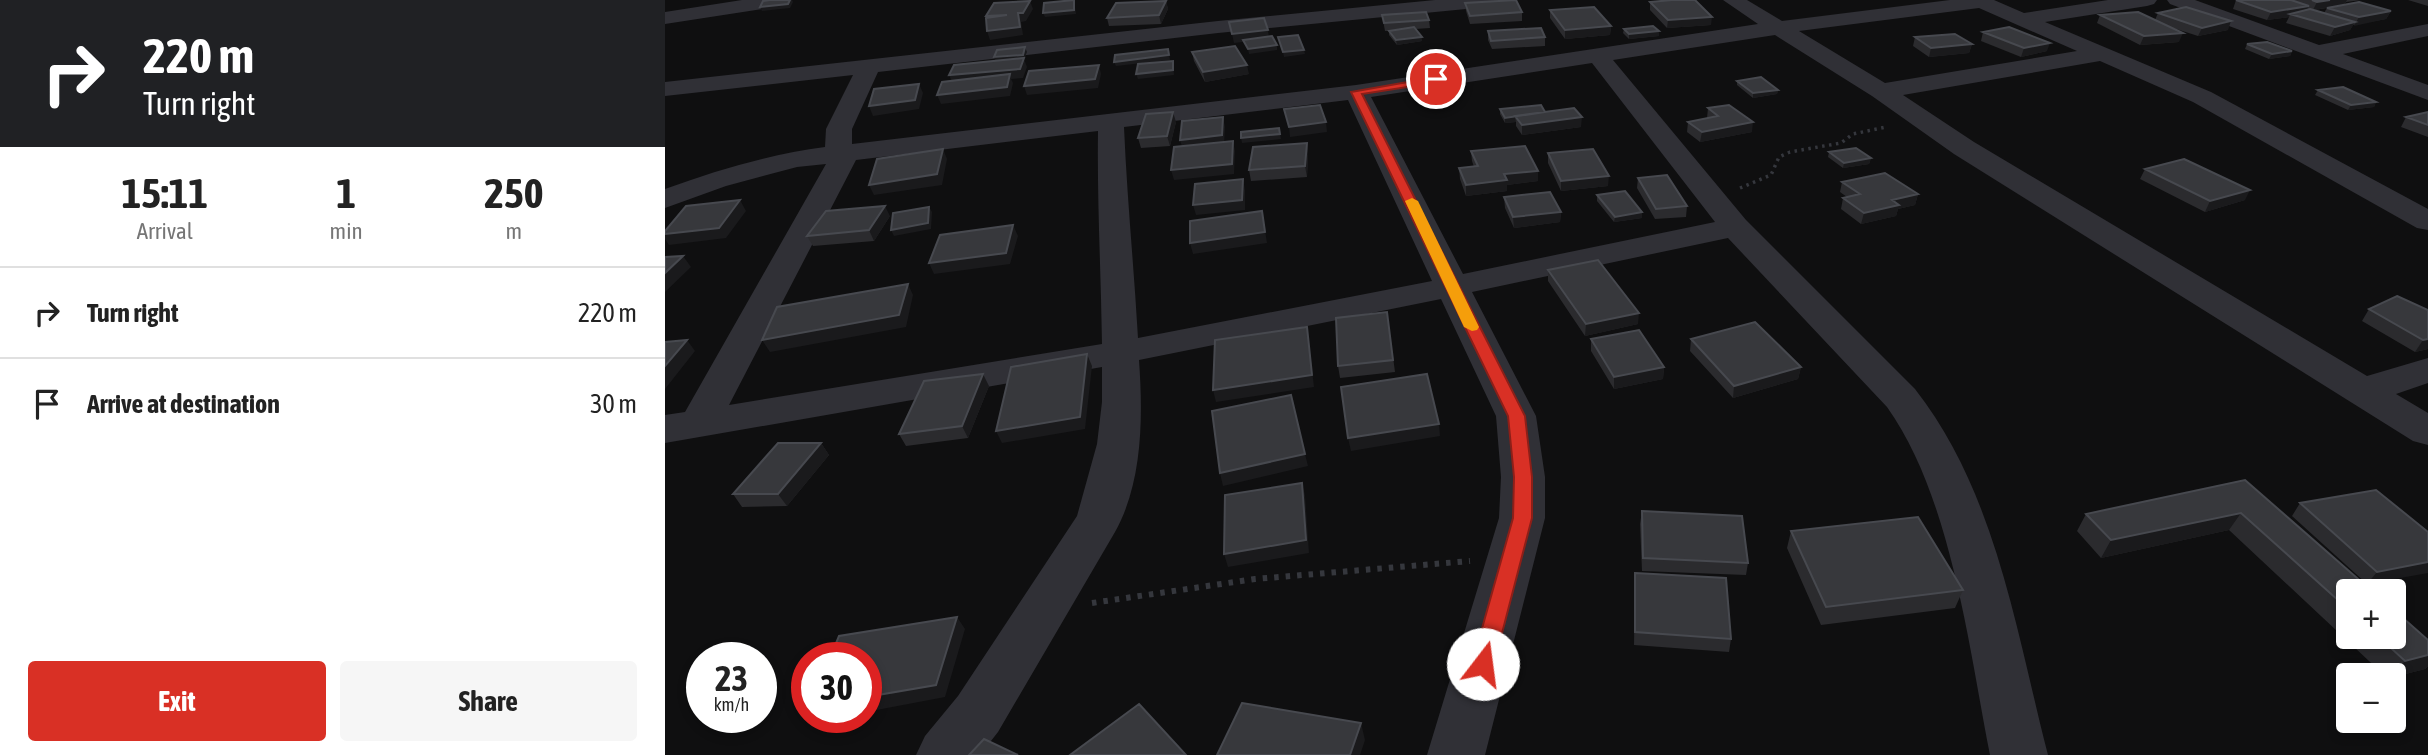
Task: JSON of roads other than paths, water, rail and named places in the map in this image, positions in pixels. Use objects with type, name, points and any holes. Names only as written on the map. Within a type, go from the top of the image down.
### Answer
[{"type":"street","points":[[665,18],[781,0]]},
{"type":"street","points":[[665,89],[705,82],[1218,27],[1497,0]]},
{"type":"street","points":[[1733,0],[2166,273],[2428,431]]},
{"type":"street","points":[[2024,19],[2147,0]]},
{"type":"street","points":[[2177,0],[2428,93]]},
{"type":"street","points":[[665,199],[768,165],[1356,92],[1777,28],[1980,1],[2201,97],[2428,221]]},
{"type":"street","points":[[2315,53],[2428,30]]},
{"type":"street","points":[[1881,91],[2102,54]]},
{"type":"street","points":[[1597,55],[1725,216],[1901,398],[1925,430],[1948,480],[1979,579],[2018,755]]},
{"type":"street","points":[[845,155],[839,148],[839,129],[869,66]]},
{"type":"street","points":[[1356,92],[1516,416],[1523,477],[1522,518],[1456,755]]},
{"type":"street","points":[[945,755],[978,714],[1099,520],[1118,444],[1122,402],[1111,122]]},
{"type":"street","points":[[682,427],[845,155]]},
{"type":"street","points":[[682,427],[1119,353],[1452,287],[1573,259],[1725,216]]},
{"type":"street","points":[[2363,391],[2428,370]]}]
